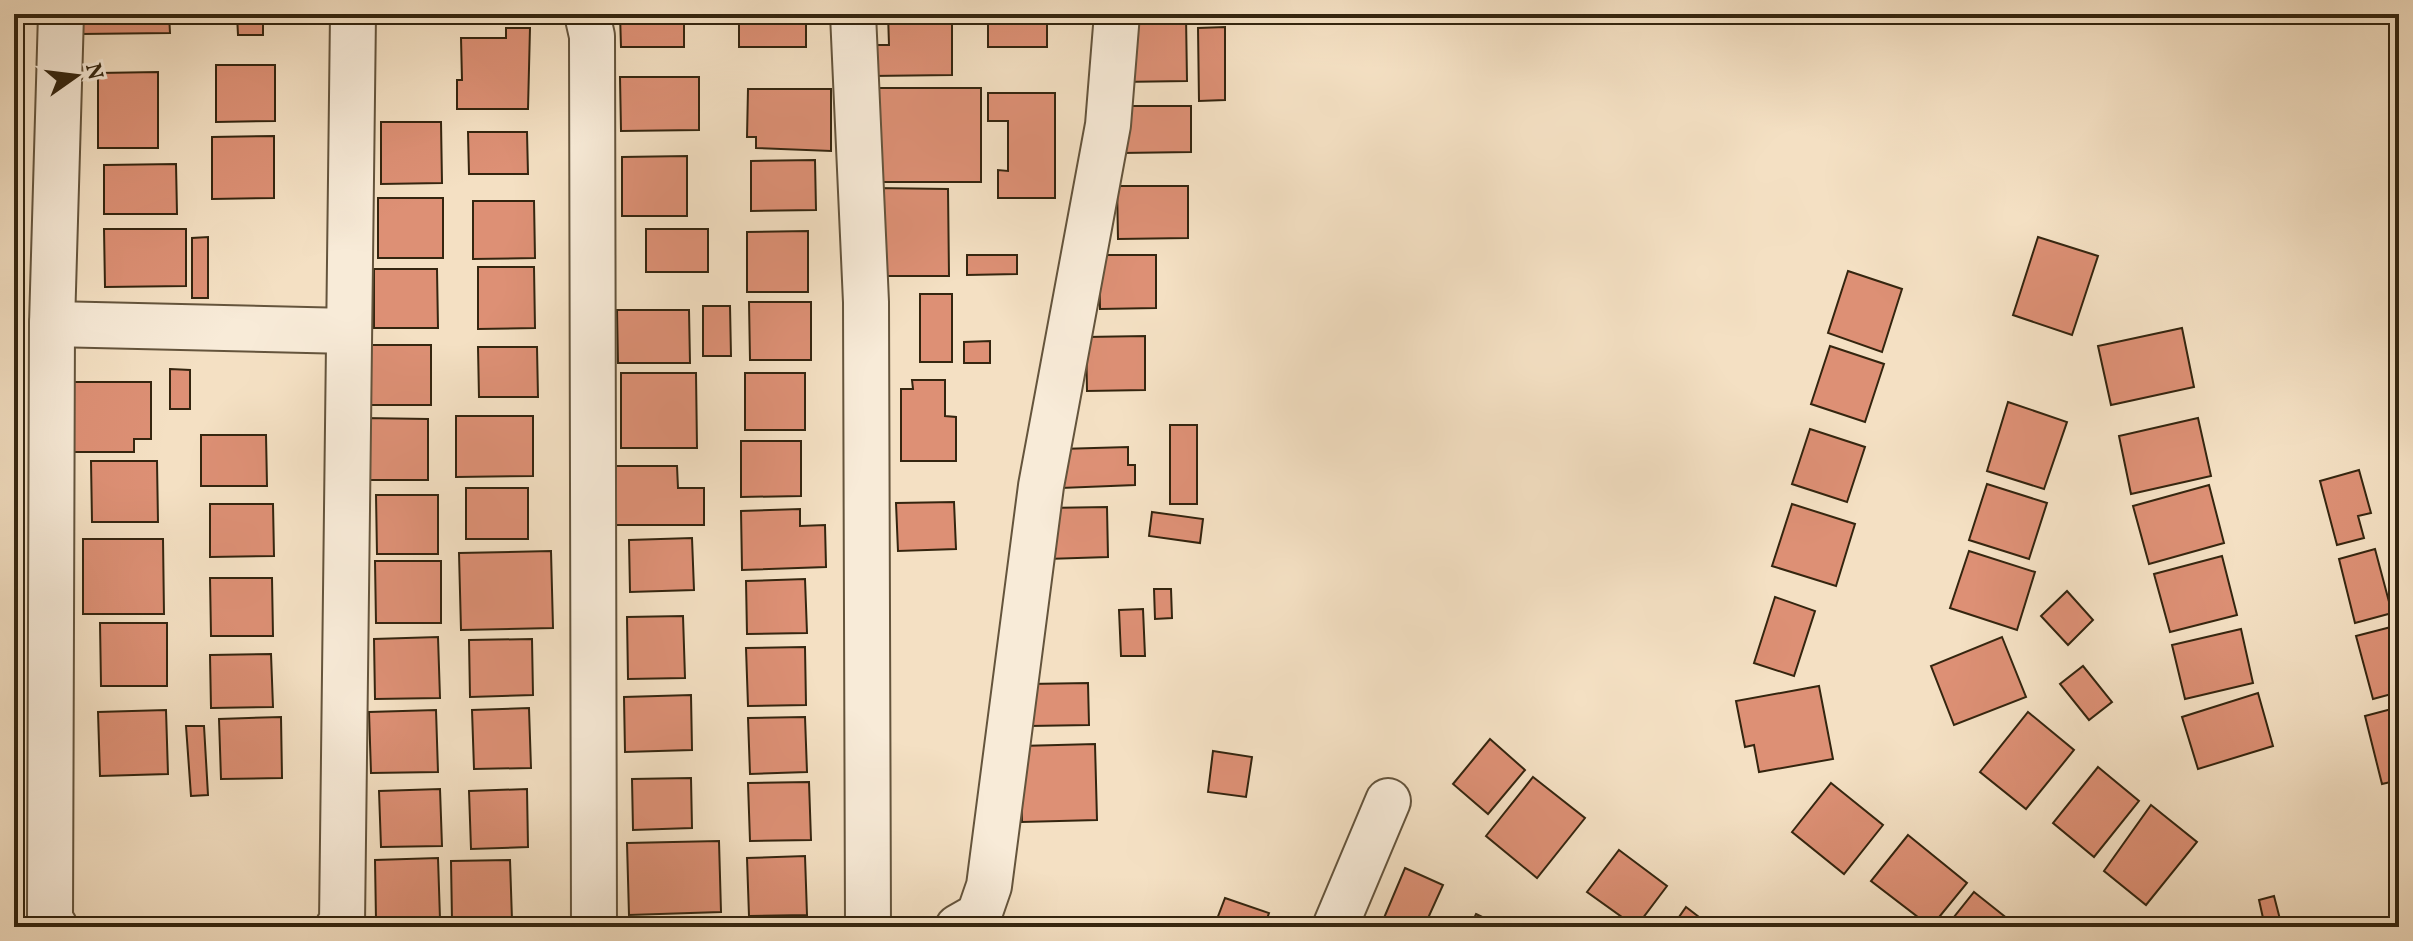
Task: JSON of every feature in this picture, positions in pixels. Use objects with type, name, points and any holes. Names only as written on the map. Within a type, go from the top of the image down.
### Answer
[{"type":"street","points":[[55,927],[50,919],[52,324],[61,14]]},
{"type":"street","points":[[338,927],[342,923],[353,14]]},
{"type":"street","points":[[587,14],[592,36],[594,927]]},
{"type":"street","points":[[853,14],[866,302],[868,927]]},
{"type":"street","points":[[958,927],[979,915],[989,886],[1041,486],[1108,125],[1117,14]]},
{"type":"street","points":[[52,324],[349,331]]},
{"type":"street","points":[[1335,927],[1388,801]]},
{"type":"building","points":[[80,14],[169,14],[170,33],[81,34]]},
{"type":"building","points":[[263,14],[263,35],[238,35],[237,15],[211,15]]},
{"type":"building","points":[[441,14],[503,14],[503,16],[441,17]]},
{"type":"building","points":[[620,14],[684,14],[684,47],[621,47]]},
{"type":"building","points":[[739,14],[806,14],[806,47],[739,47]]},
{"type":"building","points":[[888,14],[952,14],[952,75],[871,76],[871,45],[889,45]]},
{"type":"building","points":[[988,14],[1047,14],[1047,47],[988,47]]},
{"type":"building","points":[[1186,16],[1187,81],[1120,82],[1120,17]]},
{"type":"building","points":[[1225,27],[1225,100],[1199,101],[1198,28]]},
{"type":"building","points":[[506,28],[530,28],[528,109],[457,109],[457,80],[462,80],[461,38],[506,38]]},
{"type":"building","points":[[216,65],[275,65],[275,121],[216,122]]},
{"type":"building","points":[[158,72],[158,148],[98,148],[98,73]]},
{"type":"building","points":[[620,77],[699,77],[699,130],[621,131]]},
{"type":"building","points":[[861,88],[981,88],[981,182],[874,182]]},
{"type":"building","points":[[748,89],[831,89],[831,151],[756,148],[756,137],[747,137]]},
{"type":"building","points":[[988,93],[1055,93],[1055,198],[998,198],[998,170],[1008,171],[1008,121],[988,121]]},
{"type":"building","points":[[1121,106],[1191,106],[1191,152],[1122,153]]},
{"type":"building","points":[[381,122],[441,122],[442,183],[381,184]]},
{"type":"building","points":[[468,132],[527,132],[528,174],[469,174]]},
{"type":"building","points":[[274,136],[274,198],[212,199],[212,137]]},
{"type":"building","points":[[687,156],[687,216],[622,216],[622,157]]},
{"type":"building","points":[[815,160],[816,210],[751,211],[751,161]]},
{"type":"building","points":[[176,164],[177,214],[104,214],[104,165]]},
{"type":"building","points":[[1117,186],[1188,186],[1188,238],[1118,239]]},
{"type":"building","points":[[874,188],[948,189],[949,276],[875,276]]},
{"type":"building","points":[[378,198],[443,198],[443,258],[378,258]]},
{"type":"building","points":[[473,201],[534,201],[535,258],[473,259]]},
{"type":"building","points":[[104,229],[186,229],[186,286],[105,287]]},
{"type":"building","points":[[646,229],[708,229],[708,272],[646,272]]},
{"type":"building","points":[[808,231],[808,292],[747,292],[747,232]]},
{"type":"building","points":[[208,237],[208,298],[192,298],[192,238]]},
{"type":"building","points":[[2038,237],[2098,256],[2072,335],[2013,315]]},
{"type":"building","points":[[967,255],[1017,255],[1017,274],[967,275]]},
{"type":"building","points":[[1099,255],[1156,255],[1156,308],[1100,309]]},
{"type":"building","points":[[478,267],[534,267],[535,328],[478,329]]},
{"type":"building","points":[[374,269],[437,269],[438,328],[374,328]]},
{"type":"building","points":[[1848,271],[1902,289],[1882,352],[1828,333]]},
{"type":"building","points":[[920,294],[952,294],[952,362],[920,362]]},
{"type":"building","points":[[749,302],[811,302],[811,360],[750,360]]},
{"type":"building","points":[[703,306],[730,306],[731,356],[703,356]]},
{"type":"building","points":[[617,310],[689,310],[690,363],[618,363]]},
{"type":"building","points":[[2182,328],[2194,387],[2111,405],[2098,346]]},
{"type":"building","points":[[1145,336],[1145,390],[1087,391],[1086,337]]},
{"type":"building","points":[[990,341],[990,363],[964,363],[964,342]]},
{"type":"building","points":[[356,345],[431,345],[431,405],[357,405]]},
{"type":"building","points":[[1830,346],[1884,364],[1865,422],[1811,404]]},
{"type":"building","points":[[478,347],[537,347],[538,397],[479,397]]},
{"type":"building","points":[[170,369],[190,370],[190,409],[170,409]]},
{"type":"building","points":[[621,373],[696,373],[697,448],[621,448]]},
{"type":"building","points":[[745,373],[805,373],[805,430],[745,430]]},
{"type":"building","points":[[912,380],[945,380],[945,416],[956,417],[956,461],[901,461],[901,389],[913,389]]},
{"type":"building","points":[[74,382],[151,382],[151,439],[134,439],[134,452],[74,452]]},
{"type":"building","points":[[2008,402],[2067,422],[2044,489],[1987,471]]},
{"type":"building","points":[[456,416],[533,416],[533,476],[456,477]]},
{"type":"building","points":[[363,418],[428,419],[428,480],[364,480]]},
{"type":"building","points":[[2198,418],[2211,476],[2131,494],[2119,436]]},
{"type":"building","points":[[1170,425],[1197,425],[1197,504],[1170,504]]},
{"type":"building","points":[[1810,429],[1865,447],[1847,502],[1792,484]]},
{"type":"building","points":[[201,435],[266,435],[267,486],[201,486]]},
{"type":"building","points":[[741,441],[801,441],[801,496],[741,497]]},
{"type":"building","points":[[1128,447],[1128,465],[1135,465],[1135,485],[1061,488],[1060,449]]},
{"type":"building","points":[[91,461],[157,461],[158,522],[92,522]]},
{"type":"building","points":[[616,466],[677,466],[678,488],[704,488],[704,525],[616,525]]},
{"type":"building","points":[[2359,470],[2371,513],[2358,516],[2364,538],[2337,545],[2320,481]]},
{"type":"building","points":[[1987,484],[2047,503],[2029,559],[1969,540]]},
{"type":"building","points":[[2209,485],[2224,543],[2149,564],[2133,506]]},
{"type":"building","points":[[466,488],[528,488],[528,539],[466,539]]},
{"type":"building","points":[[376,495],[438,495],[438,554],[377,554]]},
{"type":"building","points":[[954,502],[956,549],[898,551],[896,503]]},
{"type":"building","points":[[210,504],[273,504],[274,556],[210,557]]},
{"type":"building","points":[[1792,504],[1855,524],[1836,586],[1772,566]]},
{"type":"building","points":[[1107,507],[1108,557],[1047,559],[1046,508]]},
{"type":"building","points":[[800,509],[800,526],[825,525],[826,567],[742,570],[741,511]]},
{"type":"building","points":[[1152,512],[1203,519],[1200,543],[1149,536]]},
{"type":"building","points":[[692,538],[694,590],[630,592],[629,540]]},
{"type":"building","points":[[83,539],[163,539],[164,614],[83,614]]},
{"type":"building","points":[[2375,549],[2392,613],[2355,623],[2339,559]]},
{"type":"building","points":[[551,551],[553,628],[461,630],[459,553]]},
{"type":"building","points":[[1969,551],[2035,572],[2017,630],[1950,608]]},
{"type":"building","points":[[2222,556],[2237,615],[2170,632],[2154,574]]},
{"type":"building","points":[[375,561],[441,561],[441,623],[376,623]]},
{"type":"building","points":[[210,578],[272,578],[273,636],[211,636]]},
{"type":"building","points":[[805,579],[807,633],[747,634],[746,581]]},
{"type":"building","points":[[1154,589],[1171,589],[1172,618],[1155,619]]},
{"type":"building","points":[[2067,591],[2093,620],[2068,645],[2041,616]]},
{"type":"building","points":[[1775,597],[1815,611],[1794,676],[1754,663]]},
{"type":"building","points":[[1143,609],[1145,656],[1121,656],[1119,610]]},
{"type":"building","points":[[683,616],[685,678],[628,679],[627,617]]},
{"type":"building","points":[[100,623],[167,623],[167,686],[101,686]]},
{"type":"building","points":[[2391,627],[2399,657],[2399,692],[2373,699],[2356,636]]},
{"type":"building","points":[[2241,629],[2253,683],[2185,699],[2172,645]]},
{"type":"building","points":[[438,637],[440,698],[375,699],[374,639]]},
{"type":"building","points":[[2002,637],[2026,697],[1954,725],[1931,666]]},
{"type":"building","points":[[532,639],[533,695],[470,697],[469,640]]},
{"type":"building","points":[[805,647],[806,705],[748,706],[746,648]]},
{"type":"building","points":[[271,654],[273,707],[211,708],[210,655]]},
{"type":"building","points":[[2083,666],[2112,702],[2089,720],[2060,684]]},
{"type":"building","points":[[1088,683],[1089,725],[1029,726],[1028,684]]},
{"type":"building","points":[[1819,686],[1833,759],[1759,772],[1754,745],[1745,747],[1736,701]]},
{"type":"building","points":[[2258,693],[2273,746],[2198,769],[2182,717]]},
{"type":"building","points":[[691,695],[692,750],[625,752],[624,697]]},
{"type":"building","points":[[2399,707],[2399,780],[2382,784],[2365,716]]},
{"type":"building","points":[[529,708],[531,768],[474,769],[472,710]]},
{"type":"building","points":[[166,710],[168,774],[100,776],[98,712]]},
{"type":"building","points":[[436,710],[438,772],[371,773],[369,712]]},
{"type":"building","points":[[2028,712],[2074,750],[2026,809],[1980,772]]},
{"type":"building","points":[[281,717],[282,778],[221,779],[219,719]]},
{"type":"building","points":[[805,717],[807,772],[750,774],[748,718]]},
{"type":"building","points":[[186,726],[204,726],[208,795],[191,796]]},
{"type":"building","points":[[1490,739],[1525,770],[1488,814],[1453,784]]},
{"type":"building","points":[[1095,744],[1097,820],[1022,822],[1020,746]]},
{"type":"building","points":[[1213,751],[1252,757],[1246,797],[1208,792]]},
{"type":"building","points":[[2098,767],[2139,801],[2094,857],[2053,823]]},
{"type":"building","points":[[1533,777],[1585,818],[1537,878],[1486,836]]},
{"type":"building","points":[[691,778],[692,828],[633,830],[632,779]]},
{"type":"building","points":[[809,782],[811,840],[750,841],[748,783]]},
{"type":"building","points":[[1831,783],[1883,825],[1844,874],[1792,832]]},
{"type":"building","points":[[440,789],[442,846],[381,847],[379,791]]},
{"type":"building","points":[[527,789],[528,847],[471,849],[469,791]]},
{"type":"building","points":[[2151,805],[2197,842],[2146,905],[2104,871]]},
{"type":"building","points":[[1908,835],[1967,883],[1931,927],[1871,881]]},
{"type":"building","points":[[719,841],[721,912],[629,915],[627,843]]},
{"type":"building","points":[[1619,850],[1667,886],[1636,927],[1587,892]]},
{"type":"building","points":[[805,856],[807,915],[749,916],[747,858]]},
{"type":"building","points":[[438,858],[440,919],[376,920],[375,860]]},
{"type":"building","points":[[510,860],[512,920],[452,921],[451,861]]},
{"type":"building","points":[[1405,868],[1443,885],[1424,927],[1386,927],[1381,925]]},
{"type":"building","points":[[1974,892],[2018,927],[1946,927]]},
{"type":"building","points":[[2274,896],[2282,927],[2265,927],[2259,900]]},
{"type":"building","points":[[1225,898],[1269,913],[1264,927],[1214,927]]},
{"type":"building","points":[[1686,907],[1712,927],[1672,927]]},
{"type":"building","points":[[1476,914],[1503,927],[1470,927]]}]
